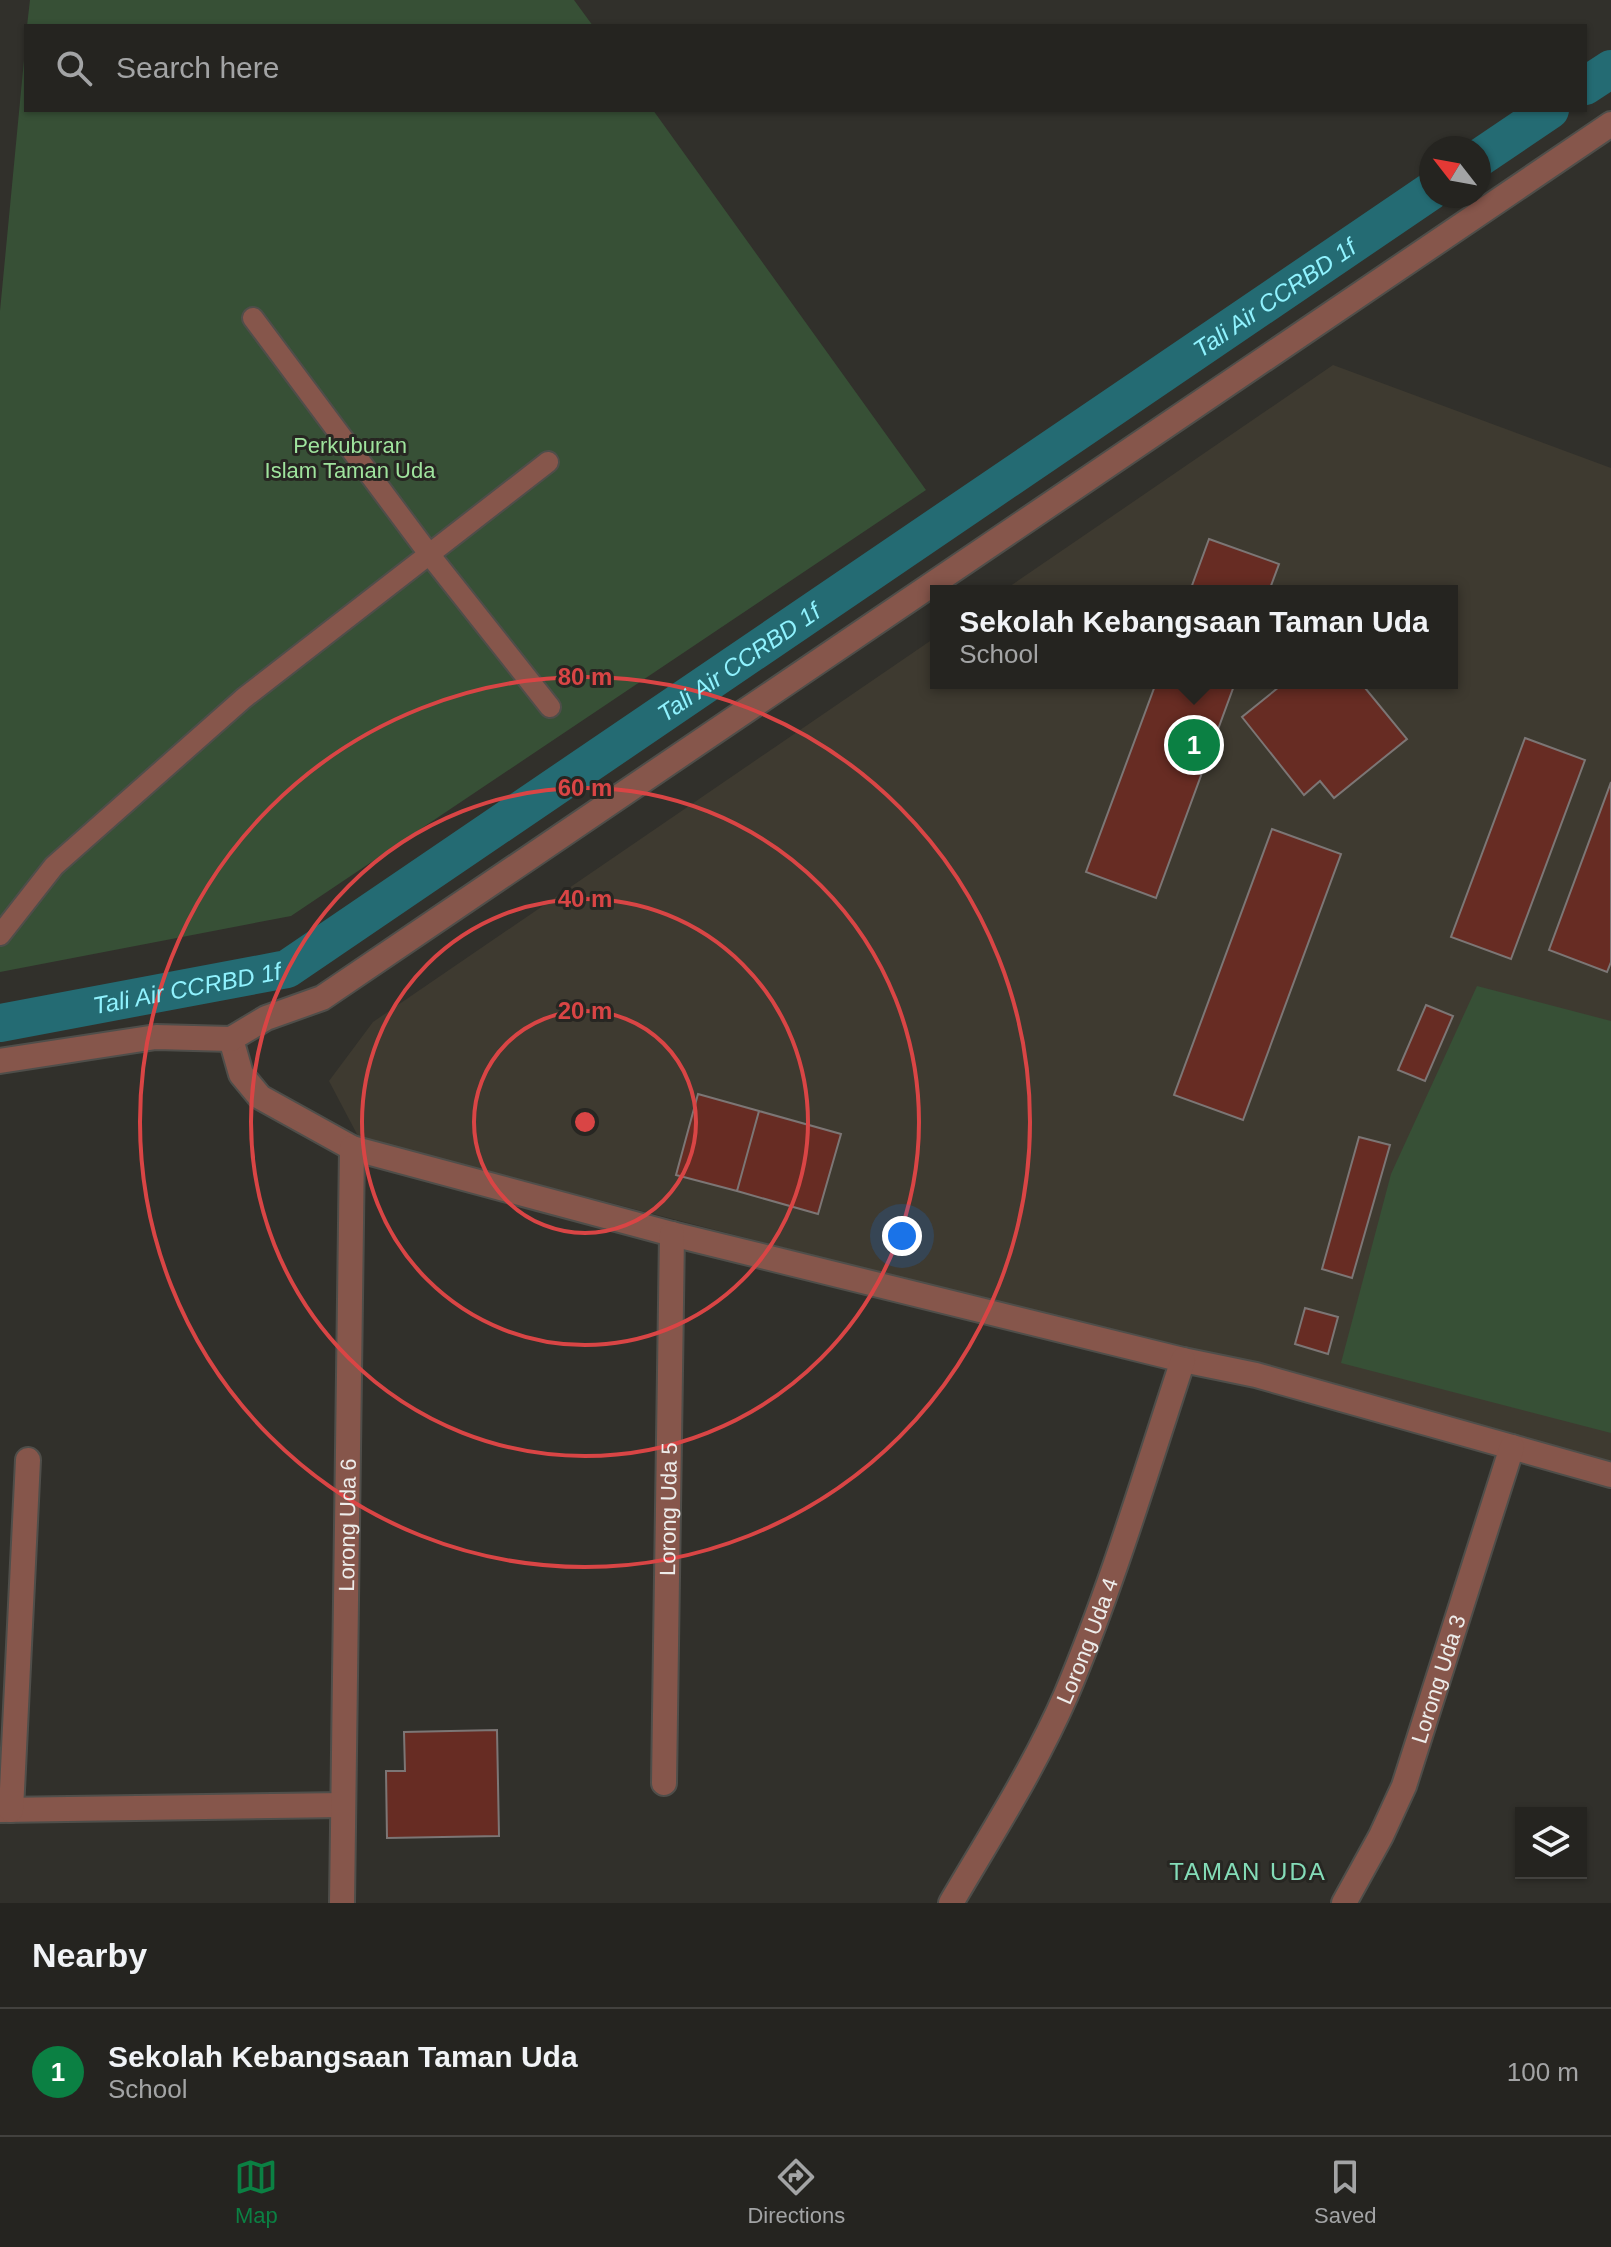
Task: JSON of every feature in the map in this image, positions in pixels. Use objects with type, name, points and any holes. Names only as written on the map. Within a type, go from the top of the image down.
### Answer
[{"type":"street","points":[[931,585],[1611,124]]},
{"type":"street","points":[[0,1061],[156,1037],[231,1039],[266,1018],[322,998],[930,586]]},
{"type":"street","points":[[231,1039],[241,1074],[260,1097],[352,1148],[672,1234],[1183,1360],[1256,1375],[1611,1475]]},
{"type":"street","name":"Lorong Uda 6","points":[[342,1903],[352,1148]]},
{"type":"street","name":"Lorong Uda 5","points":[[664,1783],[672,1234]]},
{"type":"street","name":"Lorong Uda 4","points":[[951,1903],[1040,1749],[1065,1696],[1088,1640],[1183,1360]]},
{"type":"street","name":"Lorong Uda 3","points":[[1344,1903],[1404,1786],[1512,1447]]},
{"type":"street","points":[[28,1460],[5,1810],[343,1805]]},
{"type":"lane","points":[[253,318],[429,554],[550,707]]},
{"type":"lane","points":[[0,935],[54,866],[244,698],[548,462]]},
{"type":"shaded area","points":[[1333,365],[1611,468],[1611,1461],[359,1138],[329,1081],[373,1022],[930,641],[930,689],[1458,689],[1458,585],[1012,585]]},
{"type":"green space","points":[[30,0],[574,0],[592,24],[27,24]]},
{"type":"green space","name":"Perkuburan Islam Taman Uda","points":[[24,60],[24,112],[654,112],[926,490],[291,916],[0,972],[0,311]]},
{"type":"green space","points":[[1477,986],[1611,1021],[1611,1433],[1341,1363],[1391,1174]]},
{"type":"building","points":[[1209,539],[1279,564],[1271,585],[1192,585]]},
{"type":"building","points":[[1154,689],[1233,689],[1156,898],[1086,872]]},
{"type":"building","points":[[1277,689],[1366,689],[1407,739],[1334,798],[1320,781],[1304,795],[1242,717]]},
{"type":"building","points":[[1525,738],[1585,760],[1511,959],[1451,937]]},
{"type":"building","points":[[1611,782],[1611,962],[1607,972],[1549,950]]},
{"type":"building","points":[[1272,829],[1341,854],[1243,1120],[1174,1095]]},
{"type":"building","points":[[1426,1005],[1453,1016],[1425,1081],[1398,1070]]},
{"type":"building","points":[[698,1094],[759,1111],[737,1191],[676,1175]]},
{"type":"building","points":[[759,1111],[841,1134],[818,1214],[737,1191]]},
{"type":"building","points":[[1359,1137],[1390,1145],[1352,1278],[1322,1269]]},
{"type":"building","points":[[1305,1308],[1338,1317],[1328,1354],[1295,1344]]},
{"type":"building","points":[[497,1730],[499,1836],[387,1838],[386,1771],[405,1771],[404,1732]]},
{"type":"waterway","name":"Tali Air CCRBD 1f","points":[[1587,85],[1611,69]]},
{"type":"waterway","name":"Tali Air CCRBD 1f","points":[[1491,150],[1547,112]]},
{"type":"waterway","name":"Tali Air CCRBD 1f","points":[[0,1023],[287,969],[1419,199]]},
{"type":"place","name":"Sekolah Kebangsaan Taman Uda","points":[[1194,745]]},
{"type":"district","name":"TAMAN UDA","points":[[1248,1871]]}]
